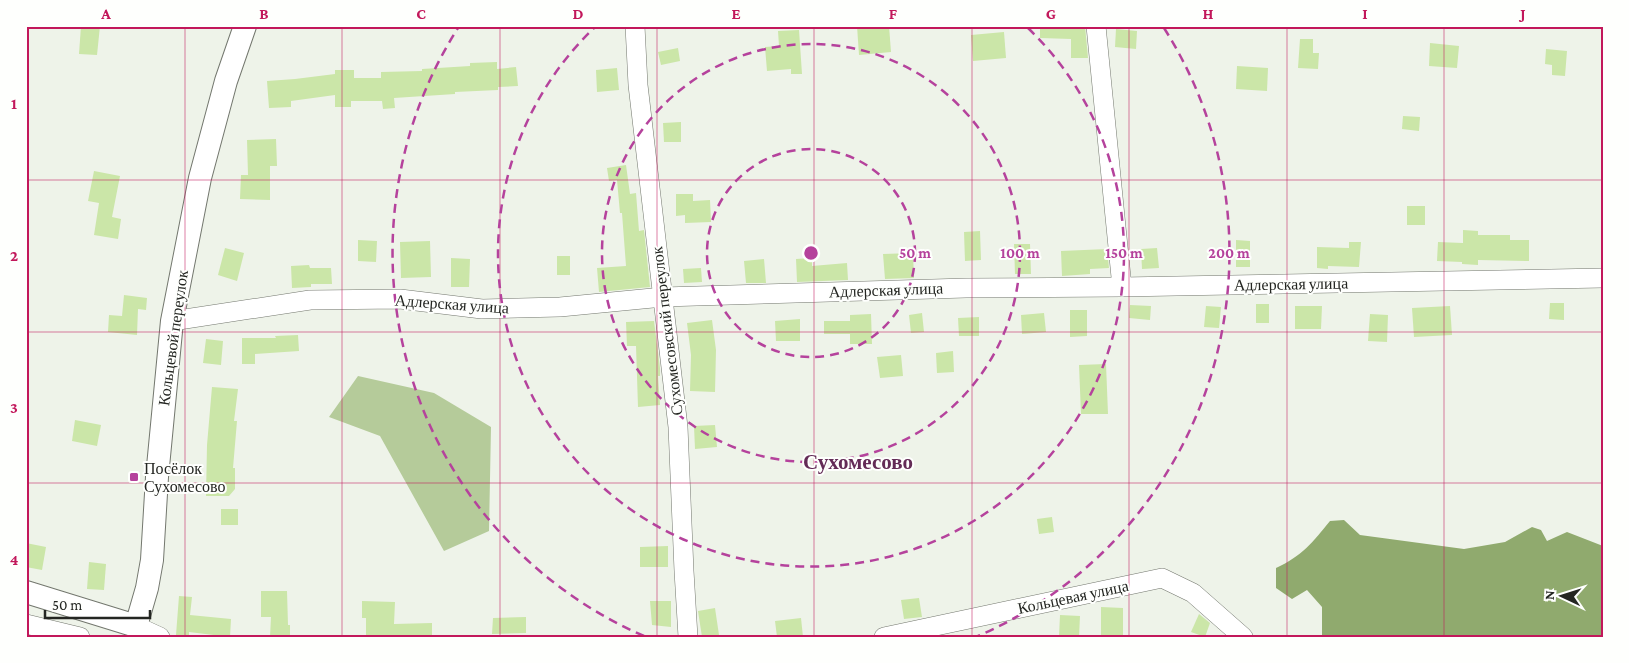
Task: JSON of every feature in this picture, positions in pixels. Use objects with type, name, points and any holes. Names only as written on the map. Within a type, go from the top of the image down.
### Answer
[{"type":"main road","name":"Кольцевой переулок","points":[[148,633],[147,588],[152,560],[157,477],[172,322],[200,178],[226,81],[245,26]]},
{"type":"main road","points":[[26,592],[148,633]]},
{"type":"street","name":"Сухомесовский переулок","points":[[635,26],[638,85],[678,427],[688,637]]},
{"type":"street","points":[[1096,26],[1122,287]]},
{"type":"street","name":"Адлерская улица","points":[[172,322],[310,300],[400,299],[482,309],[560,307],[663,297],[966,288],[1603,278]]},
{"type":"street","name":"Кольцевая улица","points":[[884,637],[1162,578],[1192,593],[1243,637]]},
{"type":"street","points":[[26,624],[80,637]]},
{"type":"shaded area","points":[[358,376],[434,393],[491,427],[489,531],[444,551],[380,436],[329,417]]},
{"type":"shaded area","points":[[1344,520],[1360,535],[1464,549],[1505,542],[1532,527],[1541,530],[1547,541],[1567,532],[1603,546],[1603,637],[1322,637],[1322,607],[1307,590],[1292,599],[1276,588],[1276,568],[1293,559],[1306,548],[1330,521]]},
{"type":"building","points":[[81,26],[100,26],[97,55],[79,54]]},
{"type":"building","points":[[857,26],[889,26],[891,52],[859,55]]},
{"type":"building","points":[[1040,26],[1085,26],[1088,58],[1071,58],[1071,39],[1040,38]]},
{"type":"building","points":[[1116,29],[1137,31],[1136,49],[1115,47]]},
{"type":"building","points":[[799,30],[802,74],[791,74],[791,69],[767,71],[765,47],[779,46],[778,31]]},
{"type":"building","points":[[1004,32],[1006,58],[973,61],[971,35]]},
{"type":"building","points":[[1300,39],[1313,39],[1313,53],[1319,53],[1318,69],[1298,68]]},
{"type":"building","points":[[1430,43],[1459,46],[1457,68],[1429,66]]},
{"type":"building","points":[[678,48],[680,61],[661,65],[658,52]]},
{"type":"building","points":[[1546,49],[1567,51],[1565,76],[1552,75],[1552,65],[1545,64]]},
{"type":"building","points":[[497,62],[497,69],[516,67],[518,86],[498,87],[498,90],[394,98],[395,108],[383,109],[382,101],[351,101],[351,107],[335,107],[335,95],[291,101],[291,107],[269,108],[267,81],[335,74],[335,70],[354,70],[354,78],[381,78],[381,72],[422,71],[422,69],[470,66],[470,63]]},
{"type":"building","points":[[1237,66],[1268,68],[1267,91],[1236,89]]},
{"type":"building","points":[[617,68],[619,90],[597,92],[596,70]]},
{"type":"building","points":[[1403,116],[1420,117],[1419,131],[1402,129]]},
{"type":"building","points":[[681,122],[681,142],[664,142],[663,123]]},
{"type":"building","points":[[276,139],[277,166],[270,166],[270,200],[240,199],[241,175],[248,175],[247,140]]},
{"type":"building","points":[[626,165],[630,194],[636,193],[639,231],[644,230],[650,287],[599,292],[597,268],[626,266],[622,213],[620,213],[617,180],[609,181],[607,168]]},
{"type":"building","points":[[94,171],[120,176],[112,217],[121,219],[118,239],[94,235],[99,203],[88,201]]},
{"type":"building","points":[[676,194],[693,194],[693,201],[710,200],[711,222],[685,223],[685,215],[676,216]]},
{"type":"building","points":[[1407,206],[1425,206],[1425,225],[1407,225]]},
{"type":"building","points":[[1463,230],[1478,231],[1478,235],[1510,235],[1510,240],[1529,240],[1529,261],[1478,260],[1478,265],[1437,261],[1438,242],[1463,243]]},
{"type":"building","points":[[980,231],[981,260],[965,261],[964,232]]},
{"type":"building","points":[[358,240],[377,241],[376,262],[358,261]]},
{"type":"building","points":[[1236,240],[1250,241],[1250,267],[1236,267]]},
{"type":"building","points":[[430,241],[431,277],[401,278],[400,242]]},
{"type":"building","points":[[1349,242],[1361,242],[1359,267],[1328,266],[1328,269],[1317,268],[1317,247],[1349,248]]},
{"type":"building","points":[[1014,244],[1030,244],[1031,274],[1015,274]]},
{"type":"building","points":[[225,248],[244,253],[237,281],[218,275]]},
{"type":"building","points":[[1157,248],[1159,268],[1142,269],[1141,249]]},
{"type":"building","points":[[1107,249],[1109,268],[1090,269],[1090,274],[1062,276],[1061,251]]},
{"type":"building","points":[[913,253],[914,278],[885,279],[883,254]]},
{"type":"building","points":[[557,256],[570,256],[570,275],[557,275]]},
{"type":"building","points":[[451,258],[470,259],[469,287],[451,287]]},
{"type":"building","points":[[812,258],[812,266],[847,263],[848,280],[797,282],[796,259]]},
{"type":"building","points":[[764,259],[766,283],[746,283],[744,261]]},
{"type":"building","points":[[309,265],[310,268],[331,268],[332,284],[311,284],[311,287],[292,288],[291,266]]},
{"type":"building","points":[[701,268],[702,282],[684,283],[683,269]]},
{"type":"building","points":[[124,295],[147,298],[146,310],[138,309],[137,335],[108,332],[109,315],[122,316]]},
{"type":"building","points":[[1550,303],[1564,303],[1564,320],[1549,319]]},
{"type":"building","points":[[1256,304],[1269,304],[1269,323],[1256,323]]},
{"type":"building","points":[[1130,305],[1151,306],[1150,320],[1129,318]]},
{"type":"building","points":[[1206,306],[1221,307],[1219,328],[1204,327]]},
{"type":"building","points":[[1295,306],[1322,306],[1321,329],[1295,329]]},
{"type":"building","points":[[1450,306],[1452,335],[1414,337],[1412,308]]},
{"type":"building","points":[[1070,310],[1087,310],[1087,336],[1070,337]]},
{"type":"building","points":[[922,313],[924,332],[911,333],[909,315]]},
{"type":"building","points":[[1044,313],[1046,332],[1022,334],[1021,315]]},
{"type":"building","points":[[871,314],[872,344],[850,344],[850,334],[824,334],[824,321],[850,321],[850,315]]},
{"type":"building","points":[[1370,314],[1388,315],[1387,342],[1368,341]]},
{"type":"building","points":[[979,317],[979,336],[959,336],[958,318]]},
{"type":"building","points":[[800,319],[800,341],[776,341],[775,321]]},
{"type":"building","points":[[712,320],[716,350],[715,392],[690,391],[691,355],[687,323]]},
{"type":"building","points":[[654,321],[660,368],[660,376],[658,376],[660,405],[638,407],[636,346],[627,346],[626,322]]},
{"type":"building","points":[[298,335],[299,351],[255,354],[255,364],[242,364],[242,338],[276,338],[275,336]]},
{"type":"building","points":[[206,339],[223,341],[221,365],[203,363]]},
{"type":"building","points":[[953,351],[954,372],[937,373],[936,353]]},
{"type":"building","points":[[901,355],[903,376],[880,378],[877,357]]},
{"type":"building","points":[[1106,364],[1108,414],[1081,414],[1079,365]]},
{"type":"building","points":[[212,387],[238,389],[234,421],[237,421],[233,468],[235,468],[235,489],[229,496],[206,496],[207,445]]},
{"type":"building","points":[[75,420],[101,425],[97,446],[72,441]]},
{"type":"building","points":[[715,425],[717,447],[695,449],[694,426]]},
{"type":"building","points":[[221,509],[238,509],[238,525],[221,525]]},
{"type":"building","points":[[1052,517],[1054,532],[1039,534],[1037,519]]},
{"type":"building","points":[[26,543],[46,547],[42,570],[26,567]]},
{"type":"building","points":[[668,546],[668,567],[640,567],[640,547]]},
{"type":"building","points":[[89,562],[106,564],[104,590],[87,589]]},
{"type":"building","points":[[261,591],[287,591],[290,637],[270,637],[271,617],[261,617]]},
{"type":"building","points":[[179,596],[192,597],[190,615],[231,619],[230,637],[189,632],[189,636],[176,635]]},
{"type":"building","points":[[919,598],[922,617],[904,619],[901,600]]},
{"type":"building","points":[[362,601],[395,602],[394,624],[432,623],[432,637],[366,637],[366,618],[362,618]]},
{"type":"building","points":[[650,601],[671,601],[671,627],[652,625]]},
{"type":"building","points":[[1101,607],[1123,608],[1123,637],[1101,637]]},
{"type":"building","points":[[715,608],[719,635],[702,637],[698,611]]},
{"type":"building","points":[[1199,614],[1210,623],[1205,637],[1191,632]]},
{"type":"building","points":[[1060,615],[1080,616],[1079,637],[1059,637]]},
{"type":"building","points":[[526,617],[526,633],[492,634],[493,618]]},
{"type":"building","points":[[801,618],[803,637],[777,637],[775,621]]},
{"type":"place","name":"Посёлок Сухомесово","points":[[134,477]]},
{"type":"district","name":"Сухомесово","points":[[858,462]]}]
